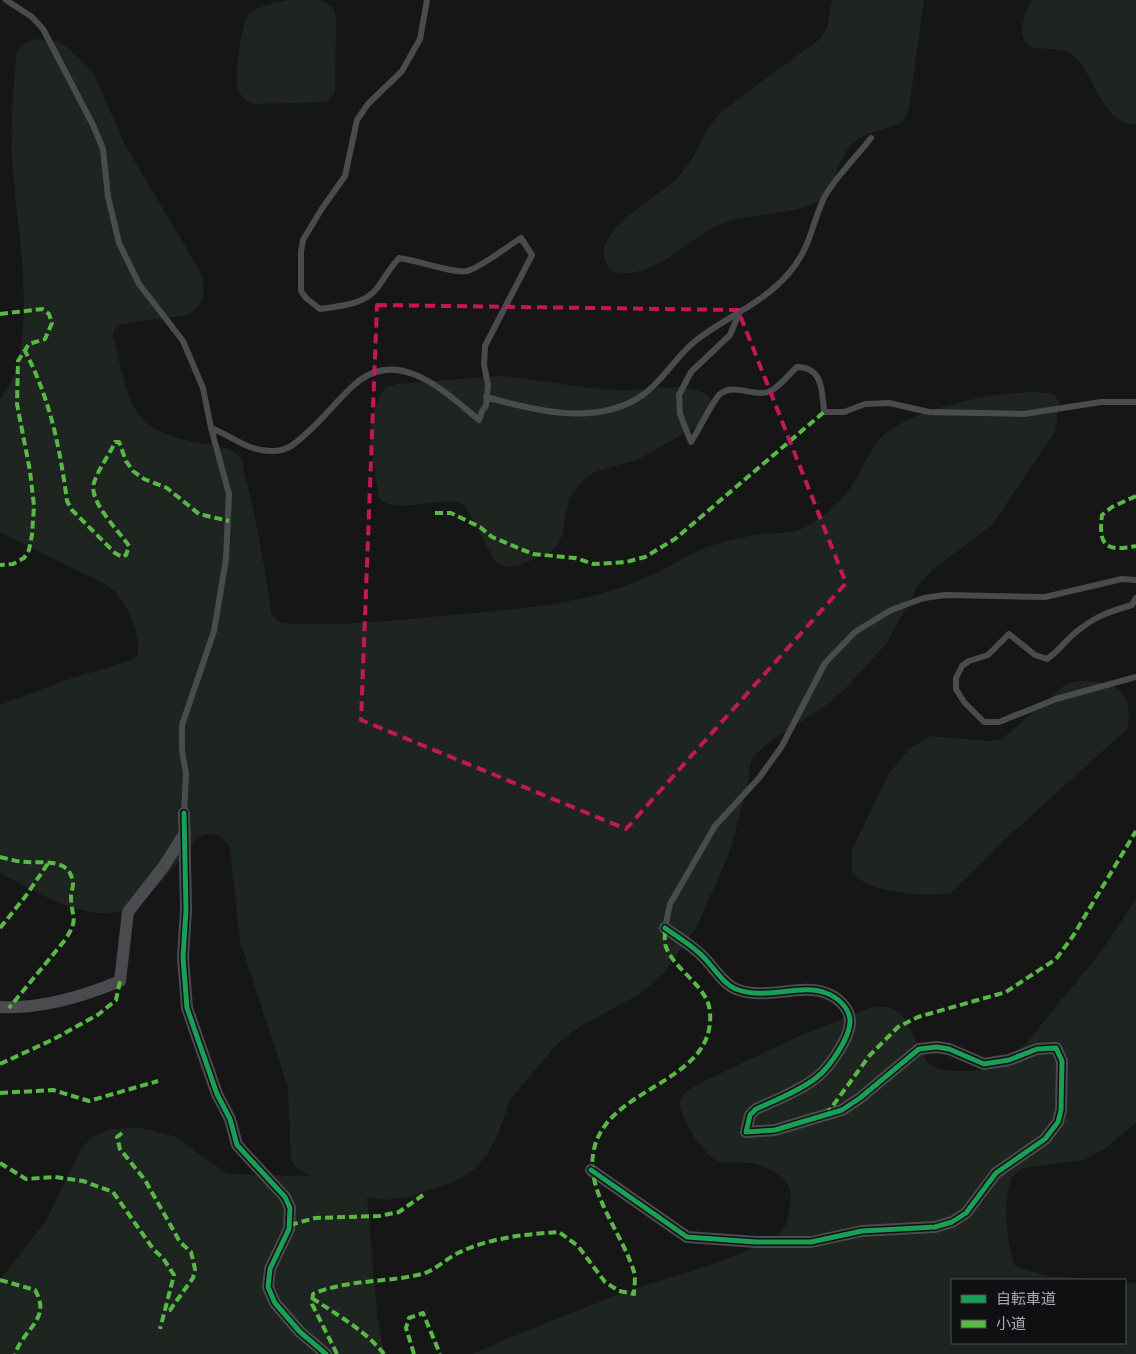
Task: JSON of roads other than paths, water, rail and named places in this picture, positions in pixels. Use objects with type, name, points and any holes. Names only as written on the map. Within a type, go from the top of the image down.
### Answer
[{"type":"street","points":[[184,813],[186,910],[183,957],[187,1008],[217,1094],[230,1119],[237,1145],[285,1197],[290,1208],[289,1228],[270,1269],[268,1287],[275,1303],[300,1332],[326,1354]]},
{"type":"street","points":[[0,1008],[43,1005],[90,994],[120,981],[128,912],[164,866],[185,833]]},
{"type":"street","points":[[591,1170],[687,1238],[756,1242],[811,1242],[862,1230],[935,1227],[952,1222],[966,1213],[996,1173],[1045,1139],[1058,1122],[1061,1110],[1062,1061],[1056,1048],[1036,1048],[1009,1060],[984,1064],[937,1047],[919,1049],[860,1098],[842,1110],[775,1130],[746,1132],[750,1124],[750,1115],[756,1109],[816,1078],[833,1061],[848,1031],[850,1020],[843,1005],[824,992],[746,993],[733,988],[699,952],[665,928]]},
{"type":"lane","points":[[6,0],[32,17],[43,29],[93,125],[103,149],[108,197],[119,243],[139,284],[183,341],[203,388],[211,428],[229,494],[226,559],[214,631],[182,725],[182,750],[186,774],[184,813]]},
{"type":"lane","points":[[211,428],[225,433],[239,444],[260,451],[276,451],[293,446],[328,414],[355,384],[381,370],[406,370],[435,384],[479,420],[486,406],[488,385],[484,365],[485,346],[532,255],[520,238],[467,271],[448,270],[417,260],[399,258],[386,272],[377,288],[365,298],[352,304],[320,309],[306,298],[301,291],[301,252],[303,240],[345,176],[357,120],[368,104],[402,71],[420,39],[427,0]]},
{"type":"lane","points":[[486,397],[548,412],[596,413],[623,408],[646,393],[694,343],[767,294],[788,274],[806,247],[825,196],[871,138]]},
{"type":"lane","points":[[740,311],[730,335],[691,372],[679,395],[680,414],[691,442],[720,395],[730,390],[755,394],[770,392],[797,367],[807,367],[816,373],[820,382],[824,412],[844,412],[865,404],[889,403],[929,412],[1024,414],[1101,402],[1136,402]]},
{"type":"lane","points":[[665,928],[670,904],[715,826],[759,778],[782,746],[825,663],[856,632],[891,610],[924,598],[945,595],[1045,597],[1122,579],[1136,580]]},
{"type":"lane","points":[[1136,598],[1132,605],[1102,613],[1074,633],[1058,652],[1047,659],[1035,655],[1009,634],[988,655],[969,661],[962,666],[956,678],[956,689],[964,702],[984,722],[999,722],[1056,699],[1136,677]]}]
